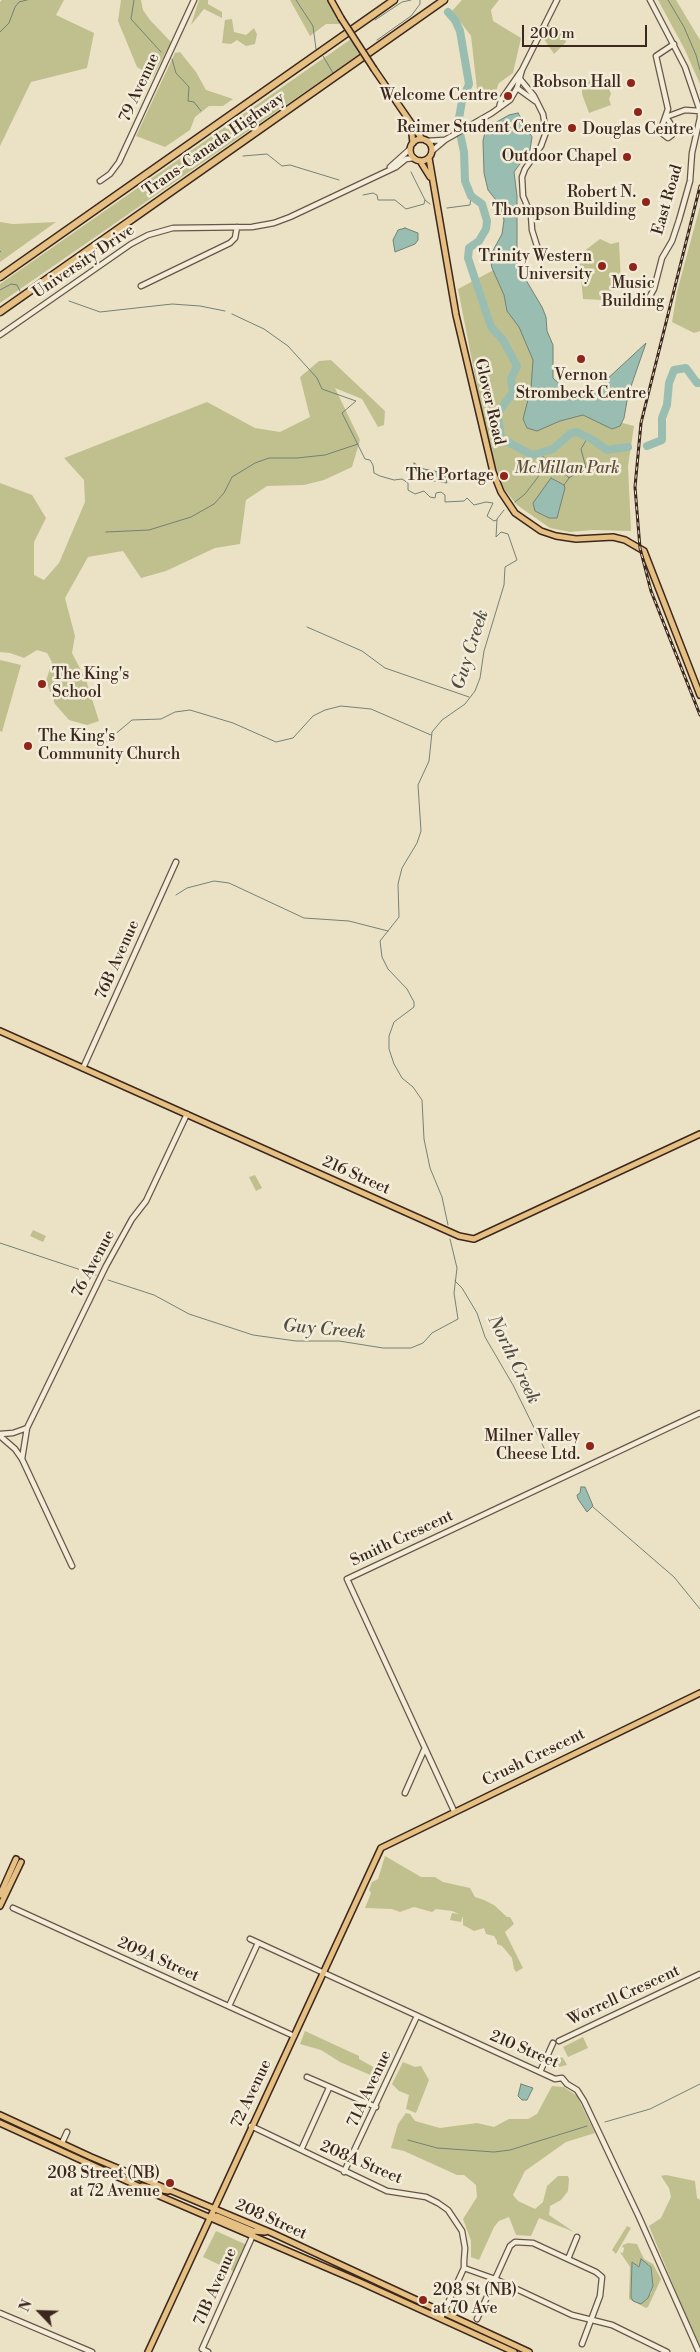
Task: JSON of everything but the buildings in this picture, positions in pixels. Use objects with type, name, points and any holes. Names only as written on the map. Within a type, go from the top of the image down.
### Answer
[{"type":"highway","name":"Trans-Canada Highway","points":[[0,277],[394,0]]},
{"type":"highway","name":"Trans-Canada Highway","points":[[0,312],[444,0]]},
{"type":"main road","points":[[331,0],[410,123],[424,140],[431,145],[432,151],[429,158],[420,161],[414,158],[410,149],[413,143],[410,123]]},
{"type":"main road","points":[[413,143],[424,140]]},
{"type":"main road","name":"Glover Road","points":[[429,158],[456,315],[475,401],[494,475],[501,492],[516,513],[541,531],[570,538],[613,537],[630,543],[644,551],[700,695]]},
{"type":"main road","name":"Glover Road","points":[[420,161],[432,180]]},
{"type":"main road","name":"216 Street","points":[[0,1031],[458,1236],[474,1240],[700,1134]]},
{"type":"main road","name":"Crush Crescent","points":[[381,1848],[700,1693]]},
{"type":"main road","name":"72 Avenue","points":[[148,2352],[208,2218],[381,1848]]},
{"type":"main road","points":[[0,1895],[18,1861],[0,1906]]},
{"type":"main road","name":"208 Street","points":[[0,2115],[272,2233],[529,2352]]},
{"type":"main road","name":"208 Street","points":[[0,2123],[208,2218],[253,2235],[514,2352]]},
{"type":"main road","points":[[136,2185],[168,2191],[200,2206],[213,2208]]},
{"type":"main road","points":[[208,2218],[217,2216],[252,2231],[272,2233]]},
{"type":"street","name":"79 Avenue","points":[[100,181],[110,174],[119,162],[194,0]]},
{"type":"street","points":[[498,109],[501,100],[522,70],[556,0]]},
{"type":"street","name":"East Road","points":[[650,0],[674,44],[689,77],[700,111],[692,153],[690,181],[672,241],[662,258],[654,289],[650,296]]},
{"type":"street","points":[[674,44],[656,56],[667,106],[666,117],[687,109],[700,111]]},
{"type":"street","points":[[432,151],[446,139],[464,130],[510,100],[517,88],[522,70]]},
{"type":"street","points":[[520,79],[534,96],[543,114],[546,132],[541,146],[525,169],[522,177],[523,196],[531,215],[532,230],[537,246]]},
{"type":"street","points":[[517,88],[536,102]]},
{"type":"street","points":[[424,140],[446,139]]},
{"type":"street","name":"University Drive","points":[[387,170],[410,149]]},
{"type":"street","name":"University Drive","points":[[0,335],[148,234],[173,228],[266,225],[290,218],[406,159],[414,158]]},
{"type":"street","points":[[141,286],[230,243],[235,238],[238,227]]},
{"type":"street","name":"76B Avenue","points":[[83,1068],[176,862]]},
{"type":"street","name":"76 Avenue","points":[[22,1459],[27,1428],[106,1266],[132,1219],[146,1200],[187,1114]]},
{"type":"street","name":"Smith Crescent","points":[[454,1811],[424,1750],[347,1579],[700,1413]]},
{"type":"street","points":[[0,1435],[27,1428]]},
{"type":"street","points":[[0,1435],[15,1449],[22,1459],[72,1566]]},
{"type":"street","points":[[404,1793],[424,1750]]},
{"type":"street","name":"209A Street","points":[[13,1908],[294,2036]]},
{"type":"street","name":"210 Street","points":[[250,1940],[555,2079],[562,2078],[581,2095],[640,2217],[699,2352]]},
{"type":"street","points":[[229,2006],[258,1943]]},
{"type":"street","name":"Worrell Crescent","points":[[558,2041],[700,1974]]},
{"type":"street","name":"71A Avenue","points":[[344,2172],[376,2107],[416,2016]]},
{"type":"street","name":"Worrell Crescent","points":[[540,2072],[553,2043]]},
{"type":"street","points":[[307,2077],[376,2107]]},
{"type":"street","points":[[301,2150],[329,2088]]},
{"type":"street","name":"208A Street","points":[[252,2126],[344,2172],[396,2194],[432,2200],[448,2210],[457,2222],[465,2248],[464,2268]]},
{"type":"street","points":[[62,2143],[67,2132]]},
{"type":"street","name":"71B Avenue","points":[[208,2352],[202,2349],[253,2235]]},
{"type":"street","points":[[568,2259],[577,2237]]},
{"type":"street","points":[[477,2319],[507,2252],[515,2242],[533,2243],[598,2273],[602,2277],[601,2292],[582,2344]]},
{"type":"street","points":[[441,2318],[464,2268],[495,2279],[572,2315],[612,2325],[667,2352]]},
{"type":"street","points":[[0,2313],[92,2352]]},
{"type":"green space","points":[[2,0],[64,0],[56,15],[94,33],[87,68],[31,82],[0,146],[0,2]]},
{"type":"green space","points":[[121,0],[141,0],[143,10],[150,20],[171,42],[153,77],[137,67],[118,21]]},
{"type":"green space","points":[[199,0],[208,0],[208,4],[222,12],[222,18],[204,9],[191,25]]},
{"type":"green space","points":[[290,0],[330,0],[344,21],[339,24],[326,24],[310,36]]},
{"type":"green space","points":[[462,0],[499,0],[491,10],[493,21],[521,38],[513,73],[499,83],[493,98],[485,96],[477,89],[471,36],[452,11]]},
{"type":"green space","points":[[658,0],[676,0],[700,40],[700,84],[684,48]]},
{"type":"green space","points":[[232,19],[234,32],[246,35],[254,28],[257,34],[255,44],[246,46],[237,40],[231,44],[222,43],[225,20]]},
{"type":"green space","points":[[548,25],[562,30],[566,42],[554,54],[542,36]]},
{"type":"green space","points":[[351,39],[361,53],[0,303],[0,284]]},
{"type":"green space","points":[[180,52],[196,72],[206,90],[233,99],[223,106],[209,106],[195,117],[190,130],[165,147],[136,136],[175,53]]},
{"type":"green space","points":[[603,71],[611,94],[609,99],[611,105],[589,113],[582,94],[582,88],[594,76]]},
{"type":"green space","points":[[700,206],[700,331],[694,333],[672,322],[677,292]]},
{"type":"green space","points":[[0,222],[13,224],[56,222],[0,262]]},
{"type":"green space","points":[[600,239],[611,244],[619,242],[621,282],[603,300],[583,299],[579,255]]},
{"type":"green space","name":"McMillan Park","points":[[503,265],[554,405],[634,426],[628,466],[631,531],[593,530],[570,532],[550,528],[517,505],[504,489],[496,468],[482,412],[458,289]]},
{"type":"green space","points":[[331,360],[385,411],[384,425],[378,427],[362,399],[335,388],[360,440],[352,467],[324,480],[304,485],[267,486],[246,500],[240,544],[215,548],[166,571],[141,578],[123,551],[88,557],[65,598],[75,636],[72,653],[86,680],[99,721],[87,725],[69,720],[55,704],[46,681],[52,662],[47,653],[37,650],[24,658],[0,652],[0,483],[32,495],[46,518],[34,542],[34,575],[44,580],[59,563],[85,502],[84,480],[64,458],[207,402],[255,428],[280,432],[310,417],[300,377],[319,361]]},
{"type":"green space","points":[[0,660],[21,665],[2,732],[0,731]]},
{"type":"green space","points":[[255,1175],[262,1188],[256,1191],[249,1177]]},
{"type":"green space","points":[[33,1230],[46,1236],[43,1242],[30,1236]]},
{"type":"green space","points":[[385,1856],[421,1877],[435,1877],[443,1882],[470,1888],[475,1897],[494,1905],[507,1917],[510,1917],[514,1924],[505,1932],[523,1968],[516,1972],[512,1958],[502,1946],[497,1944],[494,1936],[486,1934],[484,1928],[474,1931],[463,1925],[463,1916],[461,1922],[450,1920],[452,1913],[459,1914],[452,1911],[436,1909],[432,1912],[414,1907],[400,1912],[392,1909],[365,1908],[371,1893],[369,1890],[372,1882],[378,1879]]},
{"type":"green space","points":[[305,2031],[359,2056],[359,2059],[377,2069],[382,2080],[340,2062],[321,2050],[300,2044]]},
{"type":"green space","points":[[583,2037],[588,2048],[568,2057],[563,2047]]},
{"type":"green space","points":[[557,2056],[563,2058],[567,2065],[551,2069]]},
{"type":"green space","points":[[403,2062],[415,2067],[421,2066],[429,2080],[416,2113],[406,2109],[409,2095],[399,2091],[392,2084]]},
{"type":"green space","points":[[552,2086],[564,2087],[577,2096],[595,2133],[566,2142],[525,2171],[513,2195],[518,2201],[535,2209],[543,2202],[547,2186],[558,2176],[568,2176],[568,2191],[561,2200],[550,2206],[549,2215],[574,2232],[539,2218],[531,2236],[516,2235],[509,2217],[499,2221],[494,2227],[479,2260],[471,2257],[471,2241],[463,2219],[477,2197],[476,2185],[464,2175],[457,2175],[404,2151],[391,2148],[398,2124],[406,2113],[410,2114],[415,2121],[440,2128],[477,2123],[494,2127],[509,2119],[528,2119],[537,2114]]},
{"type":"green space","points":[[666,2175],[695,2181],[697,2198],[700,2200],[700,2350],[649,2226],[661,2218],[671,2197],[669,2188],[661,2176]]},
{"type":"green space","points":[[627,2226],[631,2228],[616,2254],[612,2250]]},
{"type":"green space","points":[[216,2231],[247,2245],[235,2272],[203,2257]]},
{"type":"green space","points":[[628,2243],[637,2244],[644,2259],[653,2264],[661,2279],[646,2308],[629,2299],[630,2267],[620,2252],[623,2253],[623,2245]],"holes":[[[632,2263],[637,2267],[640,2264],[648,2264],[651,2267],[653,2286],[651,2294],[631,2297]]]},
{"type":"water","points":[[518,113],[532,137],[530,150],[514,172],[517,196],[517,265],[546,317],[547,331],[553,345],[553,378],[566,390],[591,394],[646,343],[628,395],[624,418],[620,426],[612,429],[583,415],[560,421],[537,431],[527,428],[523,419],[531,388],[533,360],[519,327],[507,311],[504,295],[492,268],[490,256],[502,234],[504,220],[500,205],[488,190],[484,173],[483,141],[486,128],[509,115]]},
{"type":"water","points":[[405,228],[418,233],[418,240],[415,244],[395,252],[393,240],[398,230]]},
{"type":"water","points":[[414,463],[424,469],[439,472],[445,476],[447,483],[434,481],[414,469]]},
{"type":"water","points":[[551,478],[564,485],[565,488],[557,518],[549,518],[535,511],[533,503]]},
{"type":"water","points":[[581,1487],[585,1487],[593,1506],[587,1512],[577,1495],[580,1493]]},
{"type":"water","points":[[521,2084],[533,2088],[527,2100],[522,2100],[518,2096]]},
{"type":"water","points":[[641,2259],[651,2267],[653,2286],[648,2298],[641,2304],[633,2301],[631,2297],[632,2262],[639,2267]]},
{"type":"waterway","points":[[0,32],[9,23],[19,2],[27,0]]},
{"type":"waterway","points":[[134,0],[131,19],[161,52]]},
{"type":"waterway","points":[[296,0],[313,26],[316,49]]},
{"type":"waterway","points":[[375,20],[402,2],[411,0]]},
{"type":"waterway","points":[[377,40],[411,16],[420,4],[420,0]]},
{"type":"waterway","points":[[668,0],[684,27],[700,70]]},
{"type":"waterway","points":[[448,12],[455,20],[460,31],[469,84],[462,101],[458,124],[464,152],[465,181],[471,196],[482,204],[487,221],[486,229],[479,241],[469,248],[468,258],[491,327],[503,340],[517,366],[511,379],[513,392],[500,410],[498,418],[501,436],[504,440],[532,455],[553,449],[571,433],[577,432],[607,450],[628,447]]},
{"type":"waterway","points":[[323,56],[333,73]]},
{"type":"waterway","points":[[172,59],[176,73],[189,87],[188,101],[194,102],[201,111]]},
{"type":"waterway","points":[[243,156],[267,154],[282,166],[290,165],[339,180]]},
{"type":"waterway","points":[[411,172],[425,200]]},
{"type":"waterway","points":[[363,195],[373,193],[377,195],[378,200],[395,200],[406,209],[424,204],[425,200],[430,204]]},
{"type":"waterway","points":[[447,208],[470,205],[471,196]]},
{"type":"waterway","points":[[0,290],[11,284],[17,285],[20,291]]},
{"type":"waterway","name":"Guy Creek","points":[[69,301],[100,312],[172,304],[200,306],[225,311]]},
{"type":"waterway","name":"Guy Creek","points":[[232,314],[264,329],[288,346],[317,378],[322,389],[356,401],[342,413],[365,459],[370,460],[373,465],[374,473],[394,480],[402,479],[408,483],[408,490],[415,494],[424,491],[430,497],[435,498],[436,493],[441,492],[445,495],[445,502],[464,501],[467,498],[474,505],[486,502],[493,503],[487,516],[494,521],[497,520]]},
{"type":"waterway","points":[[647,446],[662,440],[662,418],[667,405],[669,383],[674,370],[686,368],[697,383],[700,383]]},
{"type":"waterway","points":[[515,502],[525,494],[538,477],[540,469],[546,465],[561,469],[569,478],[580,471],[580,468],[586,468],[581,449],[588,437]]},
{"type":"waterway","points":[[106,532],[149,530],[191,517],[214,504],[224,493],[232,477],[255,463],[269,458],[325,455],[358,444]]},
{"type":"waterway","points":[[541,454],[546,464]]},
{"type":"waterway","points":[[564,485],[569,478]]},
{"type":"waterway","name":"Guy Creek","points":[[448,1225],[442,1197],[430,1168],[424,1139],[422,1100],[413,1087],[402,1078],[394,1064],[389,1049],[389,1036],[394,1022],[414,1007],[414,1002],[407,989],[388,969],[382,957],[380,941],[399,917],[398,884],[402,868],[417,843],[421,831],[418,785],[429,761],[432,732],[442,720],[465,704],[475,691],[480,678],[484,651],[504,585],[505,567],[517,560],[508,534],[501,532],[496,537],[497,519],[504,510]]},
{"type":"waterway","points":[[307,627],[362,651],[385,668],[469,697]]},
{"type":"waterway","points":[[88,757],[132,720],[161,719],[175,712],[190,710],[233,723],[276,742],[293,738],[313,716],[325,710],[341,706],[371,709],[431,735]]},
{"type":"waterway","points":[[176,895],[187,888],[214,881],[229,883],[304,918],[349,921],[388,931]]},
{"type":"waterway","name":"Guy Creek","points":[[108,1280],[154,1295],[189,1314],[253,1335],[296,1341],[339,1341],[383,1348],[411,1348],[423,1343],[432,1333],[458,1319],[454,1293],[457,1268],[450,1239]]},
{"type":"waterway","name":"Guy Creek","points":[[0,1243],[96,1275]]},
{"type":"waterway","name":"North Creek","points":[[455,1281],[462,1288],[477,1313],[485,1337],[513,1385],[546,1452]]},
{"type":"waterway","name":"North Creek","points":[[593,1507],[674,1577],[700,1609]]},
{"type":"waterway","points":[[605,2122],[650,2109],[700,2084]]},
{"type":"waterway","points":[[408,2140],[437,2148],[494,2152],[510,2150],[587,2126]]},
{"type":"railway","points":[[700,186],[641,423],[635,487],[640,548],[651,591],[700,715]]},
{"type":"place","name":"Robson Hall","points":[[631,83]]},
{"type":"place","name":"Welcome Centre","points":[[508,96]]},
{"type":"place","name":"Douglas Centre","points":[[638,112]]},
{"type":"place","name":"Reimer Student Centre","points":[[572,128]]},
{"type":"place","name":"Outdoor Chapel","points":[[627,157]]},
{"type":"place","name":"Robert N. Thompson Building","points":[[646,202]]},
{"type":"place","name":"Trinity Western University","points":[[602,266]]},
{"type":"place","name":"Music Building","points":[[633,267]]},
{"type":"place","name":"Vernon Strombeck Centre","points":[[581,359]]},
{"type":"place","name":"The Portage","points":[[504,476]]},
{"type":"place","name":"The King's School","points":[[42,684]]},
{"type":"place","name":"The King's Community Church","points":[[28,746]]},
{"type":"place","name":"Milner Valley Cheese Ltd.","points":[[590,1446]]},
{"type":"place","name":"208 Street (NB) at 72 Avenue","points":[[170,2183]]},
{"type":"place","name":"208 St (NB) at 70 Ave","points":[[423,2300]]}]
